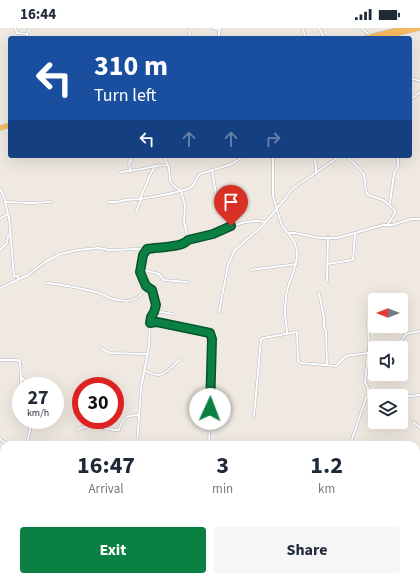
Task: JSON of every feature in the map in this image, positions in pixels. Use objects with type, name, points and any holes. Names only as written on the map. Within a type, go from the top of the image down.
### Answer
[{"type":"highway","points":[[371,36],[405,28]]},
{"type":"highway","points":[[389,36],[420,28]]},
{"type":"street","points":[[15,28],[17,33],[27,34],[31,28]]},
{"type":"street","points":[[213,28],[220,29]]},
{"type":"street","points":[[361,28],[371,36]]},
{"type":"street","points":[[412,98],[420,92]]},
{"type":"street","points":[[130,171],[129,162],[131,158]]},
{"type":"street","points":[[165,158],[168,165],[170,181],[174,186],[181,190],[185,205],[184,222],[188,240]]},
{"type":"street","points":[[109,202],[141,199],[151,196],[158,197],[192,187],[200,174],[232,164],[241,158]]},
{"type":"street","points":[[273,158],[274,174],[272,190],[282,226],[291,236],[296,248],[297,258],[297,264],[287,294],[285,309],[287,333]]},
{"type":"street","points":[[314,158],[316,173]]},
{"type":"street","points":[[219,312],[229,260],[236,249],[265,222],[292,189],[337,158]]},
{"type":"street","points":[[348,158],[356,164],[364,176],[368,195],[384,200],[390,204],[395,211],[388,224]]},
{"type":"street","points":[[390,204],[394,173],[398,166],[398,158]]},
{"type":"street","points":[[121,172],[168,165]]},
{"type":"street","points":[[136,212],[155,166]]},
{"type":"street","points":[[212,170],[217,200]]},
{"type":"street","points":[[0,189],[6,202],[11,234],[14,276],[18,276],[18,279]]},
{"type":"street","points":[[6,202],[50,202]]},
{"type":"street","points":[[0,218],[8,214]]},
{"type":"street","points":[[288,233],[322,238],[339,238],[388,224],[392,225],[411,219],[420,219]]},
{"type":"street","points":[[0,288],[30,274],[46,261],[60,254],[78,250],[99,248],[109,250],[166,248],[186,243],[188,240],[213,234],[240,223],[255,221],[265,222]]},
{"type":"street","points":[[327,264],[353,260],[355,233]]},
{"type":"street","points":[[0,250],[7,243],[8,236],[11,234]]},
{"type":"street","points":[[322,238],[327,242]]},
{"type":"street","points":[[327,281],[328,238]]},
{"type":"street","points":[[137,441],[150,319],[155,311],[156,305],[152,291],[146,286],[141,276],[143,255],[146,249]]},
{"type":"street","points":[[250,270],[297,264]]},
{"type":"street","points":[[141,270],[159,274],[164,280],[186,282]]},
{"type":"street","points":[[47,283],[98,292],[110,298],[125,300],[140,297],[146,286]]},
{"type":"street","points":[[319,293],[324,318],[324,327],[326,331],[327,365]]},
{"type":"street","points":[[155,311],[174,314]]},
{"type":"street","points":[[150,323],[157,322],[210,333],[212,339],[209,441]]},
{"type":"street","points":[[401,341],[406,334],[420,331]]},
{"type":"street","points":[[254,416],[262,338],[298,332],[299,362],[336,366],[346,356],[368,354],[365,383],[368,389]]},
{"type":"street","points":[[102,349],[110,352],[147,354]]},
{"type":"street","points":[[0,360],[20,361],[21,377]]},
{"type":"street","points":[[144,370],[154,375],[160,375],[179,360]]},
{"type":"street","points":[[408,396],[420,395]]},
{"type":"street","points":[[351,441],[366,398],[368,397]]},
{"type":"street","points":[[77,430],[84,426],[90,426],[119,430],[123,420],[128,416],[139,415]]},
{"type":"street","points":[[413,422],[420,428]]},
{"type":"street","points":[[27,441],[29,429]]},
{"type":"route","points":[[210,409],[212,335],[209,332],[157,322],[150,323],[150,319],[156,305],[152,290],[146,286],[140,272],[143,255],[147,249],[166,248],[169,246],[186,243],[188,240],[213,234],[231,226]]}]
